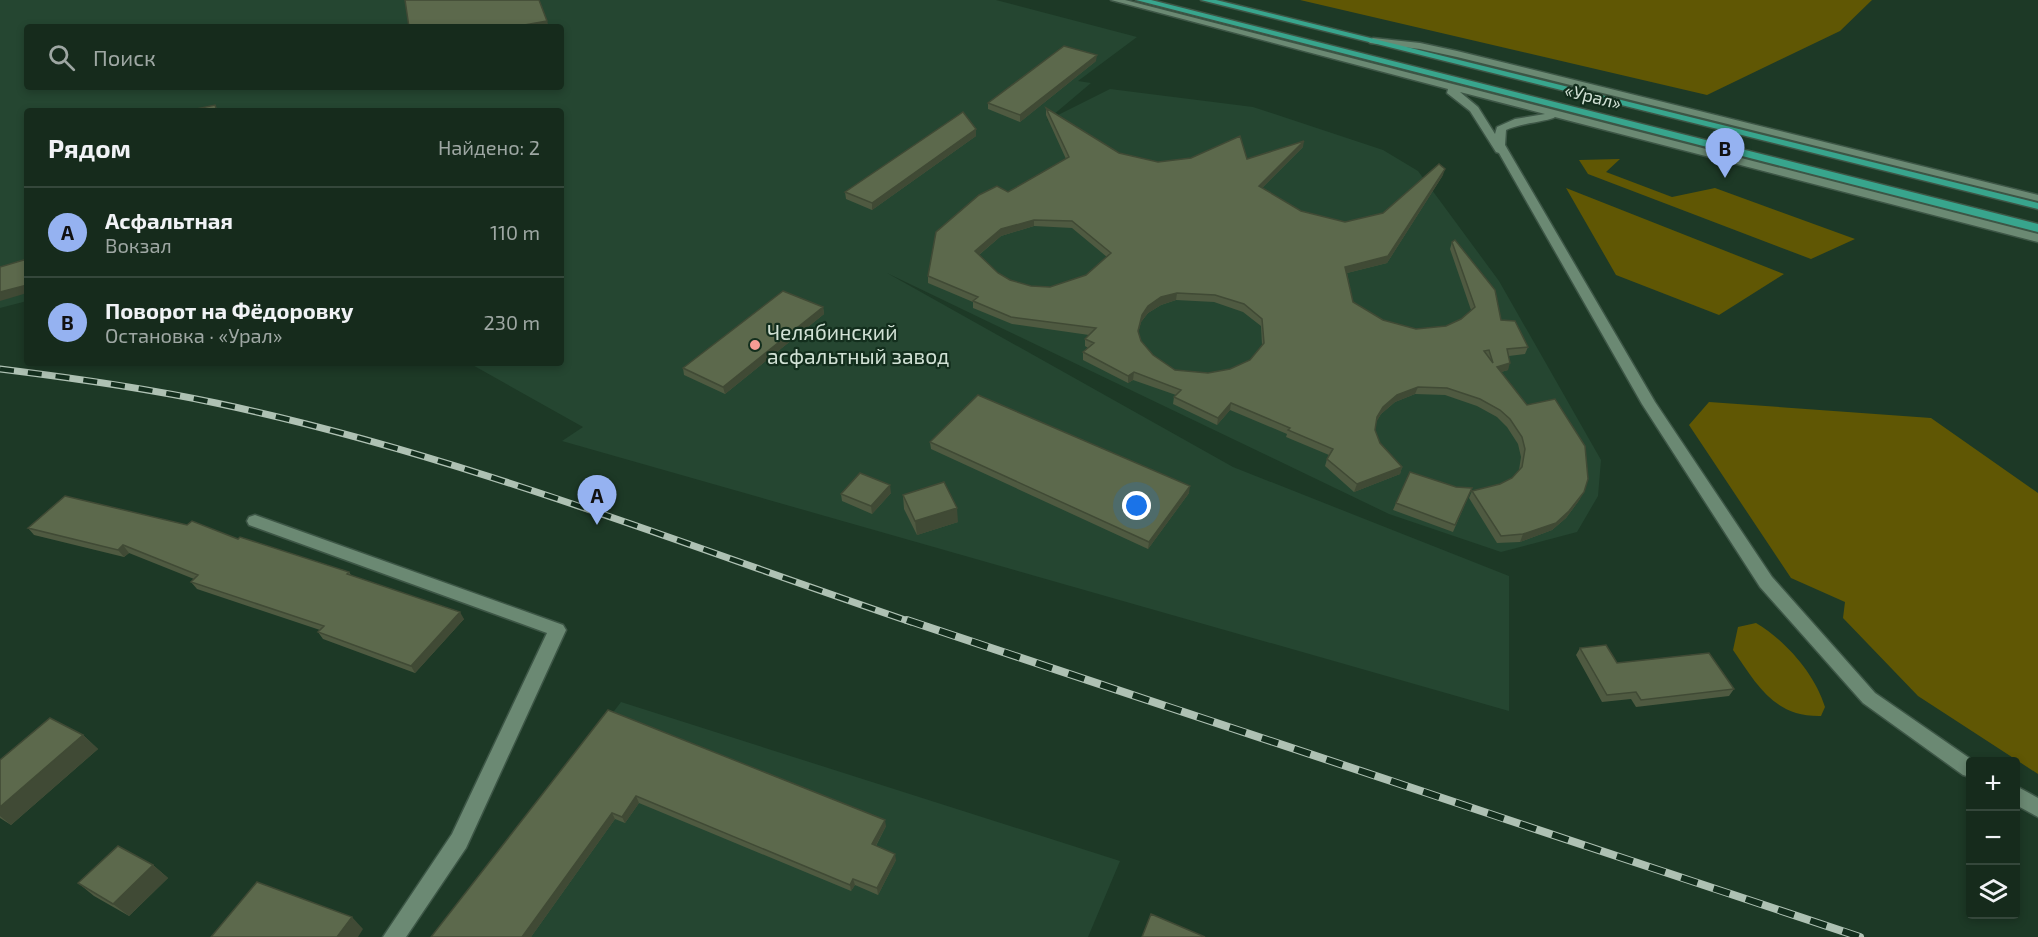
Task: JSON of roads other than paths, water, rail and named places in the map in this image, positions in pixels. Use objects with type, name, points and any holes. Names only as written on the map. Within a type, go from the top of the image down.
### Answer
[{"type":"main road","name":"«Урал»","points":[[1140,0],[2038,228]]},
{"type":"main road","name":"«Урал»","points":[[1205,0],[2038,206]]},
{"type":"street","points":[[1115,0],[2038,238]]},
{"type":"street","points":[[1372,41],[1420,46],[1457,54],[2038,198]]},
{"type":"street","points":[[1396,72],[1455,92],[1468,101],[1480,115],[1492,139],[1512,167]]},
{"type":"street","points":[[1582,121],[1539,117],[1510,123],[1501,129],[1500,145],[1649,404],[1766,582],[1869,699],[1966,766]]},
{"type":"street","points":[[255,521],[557,630],[459,841],[394,937]]},
{"type":"street","points":[[2020,797],[2038,808]]},
{"type":"railway","points":[[0,369],[109,384],[216,403],[393,447],[567,502],[911,622]]},
{"type":"railway","points":[[907,620],[1860,937]]},
{"type":"place","name":"Поворот на Фёдоровку","points":[[1725,178]]},
{"type":"place","name":"Челябинский асфальтный завод","points":[[755,345]]},
{"type":"place","name":"Асфальтная","points":[[597,525]]}]
